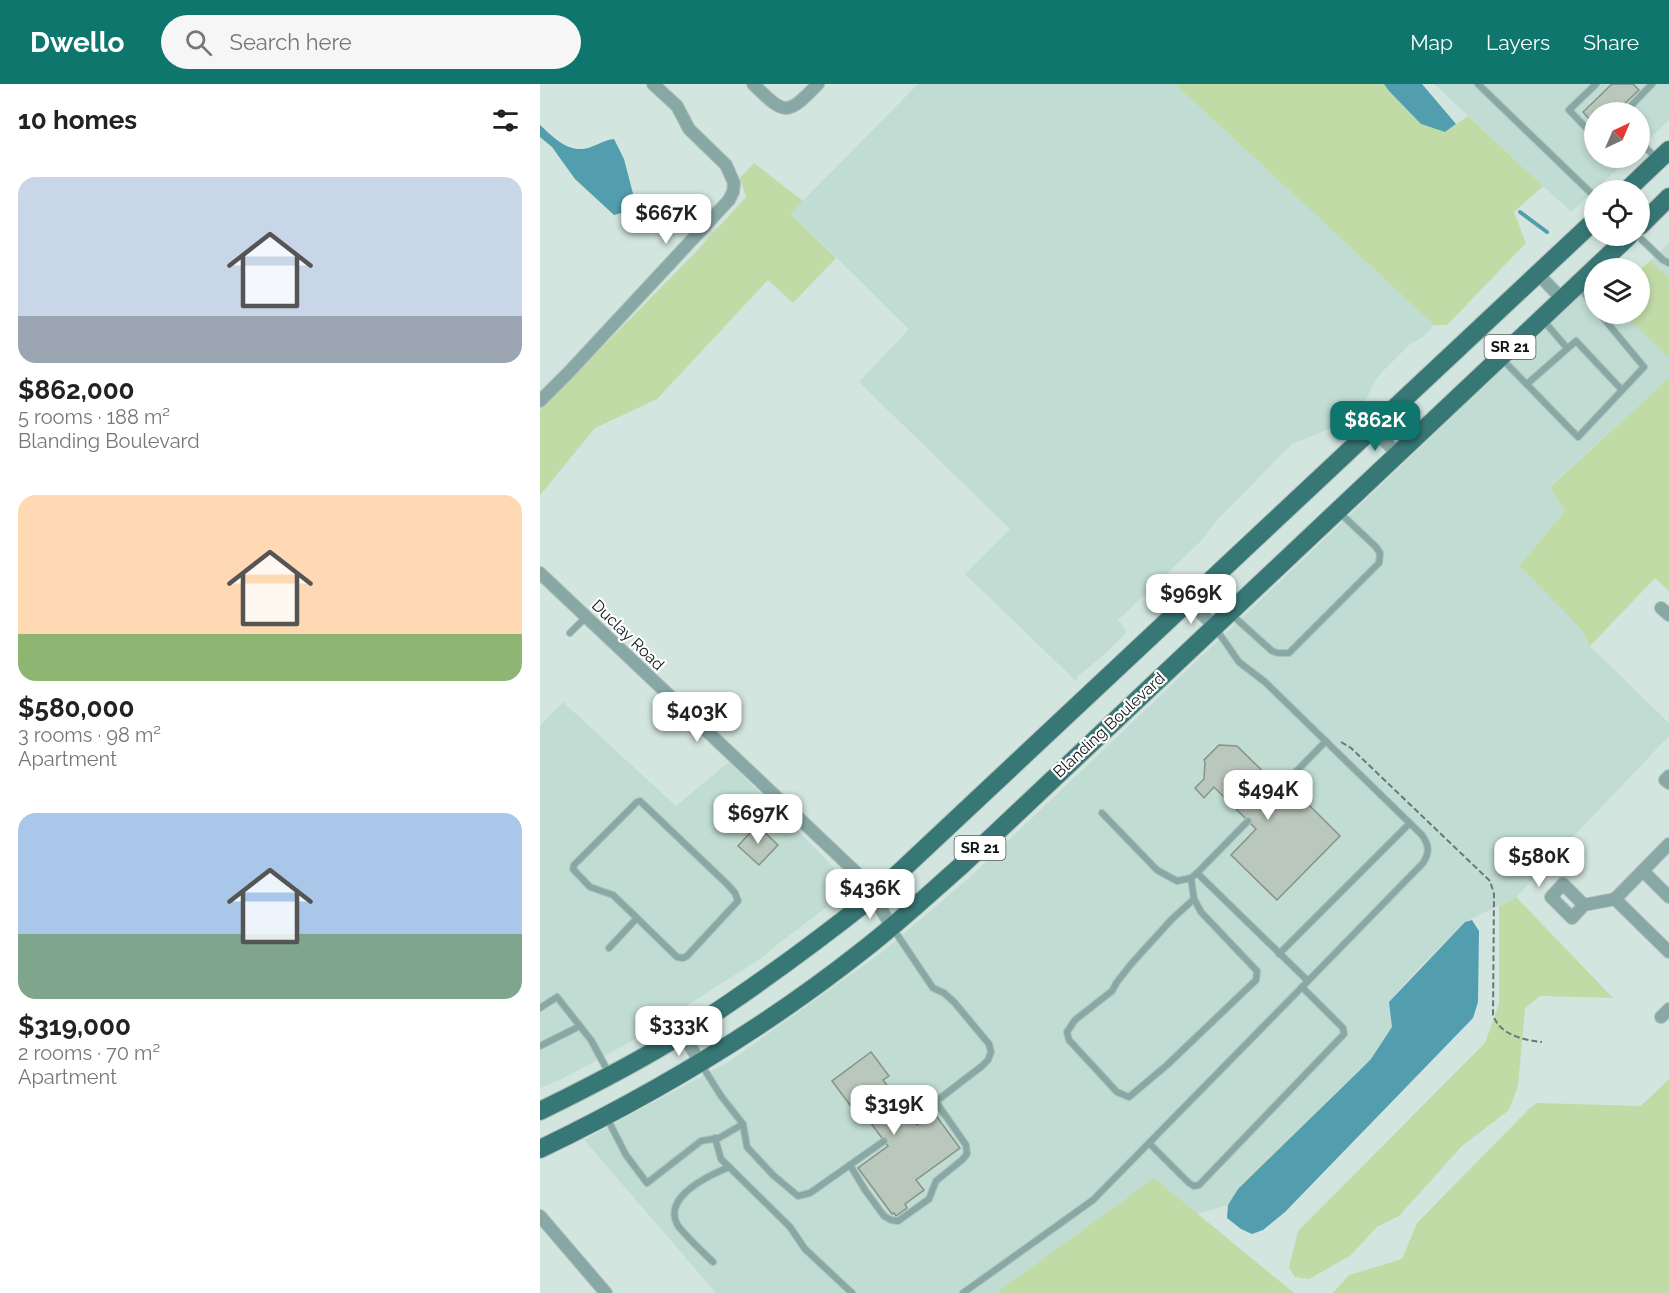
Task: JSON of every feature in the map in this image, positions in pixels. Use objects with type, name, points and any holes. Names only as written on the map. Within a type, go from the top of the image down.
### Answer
[{"type":"main road","points":[[1638,180],[1664,155]]},
{"type":"main road","points":[[1650,216],[1669,197]]},
{"type":"main road","name":"Blanding Boulevard","points":[[540,1111],[683,1034],[783,966],[873,897],[1584,230]]},
{"type":"main road","name":"Blanding Boulevard","points":[[540,1149],[606,1117],[701,1064],[822,981],[892,927],[962,865],[1618,246]]},
{"type":"street","points":[[540,401],[570,372],[729,200],[733,192],[734,183],[726,165],[688,129],[677,106],[653,84]]},
{"type":"street","points":[[753,84],[775,105],[783,109],[798,104],[818,84]]},
{"type":"street","points":[[1538,274],[1562,299]]},
{"type":"street","points":[[1374,429],[1397,454]]},
{"type":"street","name":"Duclay Road","points":[[542,581],[586,617],[861,877],[892,927]]},
{"type":"street","points":[[1190,602],[1214,626]]},
{"type":"street","points":[[1669,776],[1665,780],[1669,783]]},
{"type":"street","points":[[1584,905],[1615,899],[1669,844]]},
{"type":"street","points":[[1643,871],[1669,897]]},
{"type":"street","points":[[1615,899],[1669,952]]},
{"type":"street","points":[[683,1034],[701,1064]]},
{"type":"street","points":[[540,1216],[606,1293]]},
{"type":"lane","points":[[1478,84],[1584,186]]},
{"type":"lane","points":[[1584,126],[1569,110],[1596,84]]},
{"type":"lane","points":[[1635,102],[1652,84]]},
{"type":"lane","points":[[1650,147],[1664,155]]},
{"type":"lane","points":[[1648,246],[1669,263]]},
{"type":"lane","points":[[1577,284],[1584,293]]},
{"type":"lane","points":[[1541,318],[1568,348]]},
{"type":"lane","points":[[1500,357],[1578,437],[1644,368],[1608,324]]},
{"type":"lane","points":[[1526,383],[1576,341],[1622,390]]},
{"type":"lane","points":[[1229,612],[1267,648],[1278,653],[1289,653],[1379,563],[1380,553],[1376,548],[1337,511]]},
{"type":"lane","points":[[570,633],[586,617]]},
{"type":"lane","points":[[963,1293],[1093,1200],[1423,863],[1427,856],[1428,845],[1422,835],[1265,682],[1239,662],[1214,626]]},
{"type":"lane","points":[[1280,788],[1326,741]]},
{"type":"lane","points":[[640,801],[727,884],[738,899],[683,958],[677,957],[637,918],[613,895],[590,887],[573,869],[574,865],[640,801]]},
{"type":"lane","points":[[1102,813],[1163,874],[1177,881],[1191,878],[1197,873],[1248,820]]},
{"type":"lane","points":[[1280,954],[1409,824]]},
{"type":"lane","points":[[1197,873],[1308,981]]},
{"type":"lane","points":[[1191,878],[1194,898],[1201,912],[1257,971],[1256,980],[1167,1065],[1129,1097],[1117,1092],[1069,1040],[1067,1032],[1075,1020],[1112,991],[1132,963],[1194,898]]},
{"type":"lane","points":[[609,948],[637,918]]},
{"type":"lane","points":[[892,927],[933,988],[944,993],[954,1002],[989,1044],[991,1052],[988,1060],[913,1119]]},
{"type":"lane","points":[[1149,1143],[1189,1183],[1194,1186],[1199,1185],[1344,1034],[1344,1028],[1302,987]]},
{"type":"lane","points":[[540,1008],[557,997],[591,1040],[610,1075]]},
{"type":"lane","points":[[540,1046],[580,1026]]},
{"type":"lane","points":[[701,1064],[721,1096],[743,1124],[747,1147],[773,1175],[798,1196],[810,1193],[884,1141]]},
{"type":"lane","points":[[850,1165],[884,1216],[898,1221],[908,1215],[928,1199],[936,1181],[967,1154],[966,1145],[936,1102]]},
{"type":"lane","points":[[606,1117],[626,1155],[647,1183],[701,1141],[719,1138],[743,1124]]},
{"type":"lane","points":[[715,1138],[721,1158],[790,1227],[805,1249],[852,1293]]},
{"type":"lane","points":[[712,1262],[677,1224],[675,1214],[677,1203],[686,1192],[700,1181],[729,1167]]},
{"type":"path","points":[[1326,741],[1339,741],[1351,748],[1490,881],[1494,894],[1493,1015],[1499,1027],[1508,1032],[1526,1040],[1542,1042]]},
{"type":"shaded area","points":[[918,84],[1175,84],[1434,325],[1423,337],[1410,344],[1383,371],[1366,399],[1339,425],[1292,444],[1217,520],[1200,542],[1118,620],[1126,630],[1125,634],[1078,676],[1076,681],[965,574],[1010,529],[859,382],[909,329],[791,213]]},
{"type":"shaded area","points":[[1434,84],[1669,84],[1669,120],[1650,138],[1650,102],[1584,102],[1584,168],[1618,168],[1605,180],[1584,180],[1584,200],[1571,212]]},
{"type":"shaded area","points":[[1669,243],[1669,278],[1650,261]]},
{"type":"shaded area","points":[[1584,292],[1584,324],[1634,324],[1669,358],[1669,378],[1550,486],[1566,510],[1519,566],[1583,631],[1590,646],[1669,723],[1669,736],[1516,897],[1465,922],[1418,969],[1389,1002],[1392,1027],[1371,1059],[1238,1189],[1228,1205],[1197,1214],[1154,1178],[996,1293],[716,1293],[584,1140],[730,1061],[881,953],[969,878]]},
{"type":"shaded area","points":[[563,702],[676,806],[729,762],[821,854],[842,877],[844,887],[831,898],[828,906],[766,955],[630,1042],[560,1080],[540,1088],[540,726]]},
{"type":"green space","points":[[1175,84],[1384,84],[1421,124],[1445,132],[1468,116],[1543,186],[1514,212],[1526,243],[1447,325],[1434,325]]},
{"type":"green space","points":[[754,163],[803,201],[791,214],[836,258],[793,303],[768,280],[657,399],[595,428],[540,495],[540,410],[693,255],[746,197],[740,178]]},
{"type":"green space","points":[[1650,261],[1669,278],[1669,358],[1634,324],[1650,324]]},
{"type":"green space","points":[[1669,378],[1669,591],[1655,578],[1590,646],[1583,631],[1519,566],[1565,511],[1550,487]]},
{"type":"green space","points":[[1516,897],[1613,998],[1540,996],[1525,1008],[1518,1086],[1509,1110],[1462,1146],[1399,1216],[1377,1227],[1350,1256],[1309,1279],[1295,1277],[1289,1268],[1298,1231],[1485,1043],[1499,1004],[1499,906]]},
{"type":"green space","points":[[1669,1079],[1669,1293],[1333,1293],[1349,1275],[1402,1259],[1417,1223],[1537,1103],[1641,1106]]},
{"type":"green space","points":[[1154,1178],[1294,1293],[996,1293]]},
{"type":"water","points":[[1384,84],[1422,84],[1456,124],[1445,132],[1421,124]]},
{"type":"water","points":[[540,125],[563,144],[576,149],[591,147],[614,139],[624,159],[637,209],[614,215],[575,179],[552,147],[540,137]]},
{"type":"water","points":[[1472,920],[1479,931],[1478,1002],[1473,1018],[1285,1212],[1263,1230],[1252,1234],[1241,1229],[1227,1218],[1228,1205],[1238,1189],[1371,1059],[1392,1027],[1389,1002],[1465,922]]},
{"type":"building","points":[[1612,84],[1633,84],[1639,90],[1626,102],[1593,102]]},
{"type":"building","points":[[1219,745],[1237,746],[1288,796],[1294,790],[1340,836],[1277,900],[1231,855],[1256,829],[1214,787],[1204,798],[1195,788],[1204,779],[1204,760]]},
{"type":"building","points":[[757,825],[778,845],[759,865],[738,846]]},
{"type":"building","points":[[871,1052],[889,1076],[883,1080],[917,1125],[934,1113],[960,1148],[916,1180],[924,1190],[905,1204],[907,1208],[896,1216],[892,1214],[858,1168],[888,1146],[855,1102],[850,1105],[832,1081]]},
{"type":"waterway","points":[[1520,212],[1547,232]]}]
